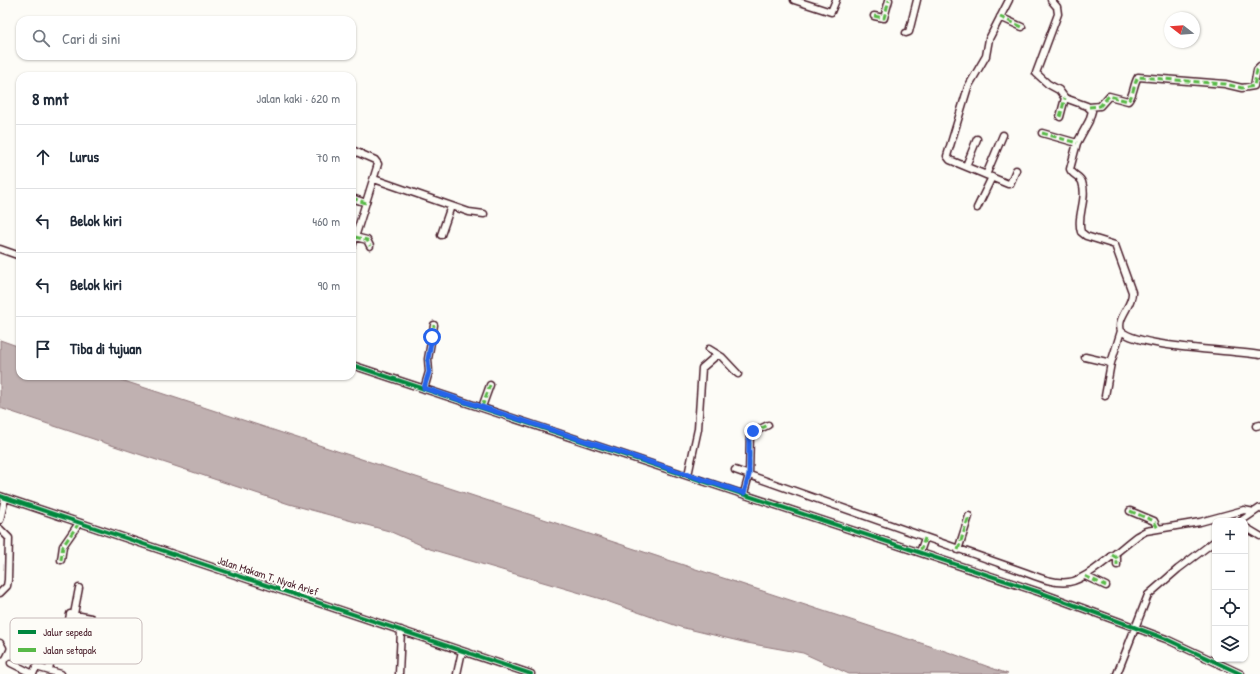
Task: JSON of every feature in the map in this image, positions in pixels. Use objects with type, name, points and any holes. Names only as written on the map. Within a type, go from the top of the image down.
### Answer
[{"type":"street","points":[[794,0],[831,12],[836,0]]},
{"type":"street","points":[[874,16],[884,18],[889,0]]},
{"type":"street","points":[[906,33],[909,32],[917,0]]},
{"type":"street","points":[[1008,0],[989,39],[986,56],[964,96],[956,130],[947,156],[950,160],[1009,184],[1016,170]]},
{"type":"street","points":[[1051,0],[1058,9],[1058,14],[1036,73],[1048,84],[1059,90],[1065,98],[1089,107],[1100,106],[1109,96],[1128,101],[1131,98],[1135,82],[1138,77],[1225,84],[1242,88],[1254,86],[1257,70],[1260,67]]},
{"type":"street","points":[[1000,17],[1022,27]]},
{"type":"street","points":[[1060,117],[1065,98]]},
{"type":"street","points":[[1089,107],[1092,111],[1091,116],[1077,144],[1070,169],[1081,180],[1084,190],[1080,226],[1081,232],[1086,236],[1115,245],[1132,292],[1131,300],[1120,322],[1121,331],[1111,362],[1106,396]]},
{"type":"street","points":[[1042,133],[1077,144]]},
{"type":"street","points":[[978,208],[1003,135]]},
{"type":"street","points":[[966,166],[977,139]]},
{"type":"street","points":[[356,152],[376,161],[378,164],[356,230]]},
{"type":"street","points":[[374,179],[469,212],[484,214]]},
{"type":"street","points":[[356,199],[366,203]]},
{"type":"street","points":[[441,235],[451,206]]},
{"type":"street","points":[[356,236],[367,240],[370,246]]},
{"type":"street","points":[[0,249],[16,255]]},
{"type":"street","points":[[425,386],[429,372],[428,359],[434,325]]},
{"type":"street","points":[[1121,331],[1138,338],[1174,345],[1260,355]]},
{"type":"street","points":[[709,349],[722,357],[738,374]]},
{"type":"street","points":[[688,475],[698,429],[702,368],[717,355]]},
{"type":"street","points":[[1085,357],[1111,362]]},
{"type":"street","points":[[356,366],[425,386],[482,407],[921,550],[1135,627],[1241,674]]},
{"type":"street","points":[[482,407],[489,388]]},
{"type":"street","points":[[744,492],[749,476],[750,434],[768,425]]},
{"type":"street","points":[[734,470],[1043,579],[1068,582],[1085,576],[1142,533],[1200,522],[1244,510],[1254,512]]},
{"type":"street","points":[[0,520],[2,497]]},
{"type":"street","name":"Jalan Makam T. Nyak Arief","points":[[2,497],[530,674]]},
{"type":"street","points":[[1246,518],[1260,508]]},
{"type":"street","points":[[1130,512],[1154,521],[1158,529]]},
{"type":"street","points":[[958,550],[969,516]]},
{"type":"street","points":[[61,560],[62,546],[79,523]]},
{"type":"street","points":[[0,529],[8,536],[9,541],[8,580],[6,586],[0,593]]},
{"type":"street","points":[[1248,529],[1260,536]]},
{"type":"street","points":[[921,550],[925,538]]},
{"type":"street","points":[[1117,674],[1145,600],[1152,590],[1212,543]]},
{"type":"street","points":[[1112,556],[1117,558],[1117,565]]},
{"type":"street","points":[[1085,576],[1106,586]]},
{"type":"street","points":[[1039,592],[1043,579]]},
{"type":"street","points":[[74,614],[79,588]]},
{"type":"street","points":[[69,618],[70,614],[74,614],[91,618]]},
{"type":"street","points":[[399,674],[401,630]]},
{"type":"street","points":[[0,643],[3,648],[0,654]]},
{"type":"street","points":[[457,674],[462,651]]},
{"type":"street","points":[[15,664],[33,674],[36,667],[61,674]]},
{"type":"street","points":[[49,670],[50,664]]},
{"type":"shaded area","points":[[0,340],[16,346],[16,380],[121,380],[948,652],[1008,674],[849,674],[803,653],[747,643],[680,627],[601,599],[430,549],[389,531],[289,504],[0,408]]},
{"type":"marked path","points":[[874,16],[884,18],[889,0]]},
{"type":"marked path","points":[[1000,17],[1022,27]]},
{"type":"marked path","points":[[1089,107],[1100,106],[1109,96],[1128,101],[1138,77],[1225,84],[1242,88],[1254,86],[1257,70],[1260,67]]},
{"type":"marked path","points":[[1060,117],[1065,98]]},
{"type":"marked path","points":[[1042,133],[1077,143]]},
{"type":"marked path","points":[[356,199],[366,203]]},
{"type":"marked path","points":[[356,237],[367,240],[370,246]]},
{"type":"marked path","points":[[424,389],[429,372],[428,359],[434,325]]},
{"type":"marked path","points":[[482,407],[490,385]]},
{"type":"marked path","points":[[744,493],[749,475],[750,434],[768,425]]},
{"type":"marked path","points":[[1130,511],[1154,521],[1158,529]]},
{"type":"marked path","points":[[958,550],[969,516]]},
{"type":"marked path","points":[[61,560],[63,546],[79,523]]},
{"type":"marked path","points":[[920,552],[925,538]]},
{"type":"marked path","points":[[1112,555],[1117,558],[1117,565]]},
{"type":"marked path","points":[[1085,576],[1106,586]]},
{"type":"cycle path","points":[[356,366],[1039,592],[1166,639],[1241,674]]},
{"type":"cycle path","points":[[0,496],[531,674]]},
{"type":"route","points":[[432,337],[428,359],[429,372],[424,388],[744,493],[749,475],[749,437],[753,431]]}]
